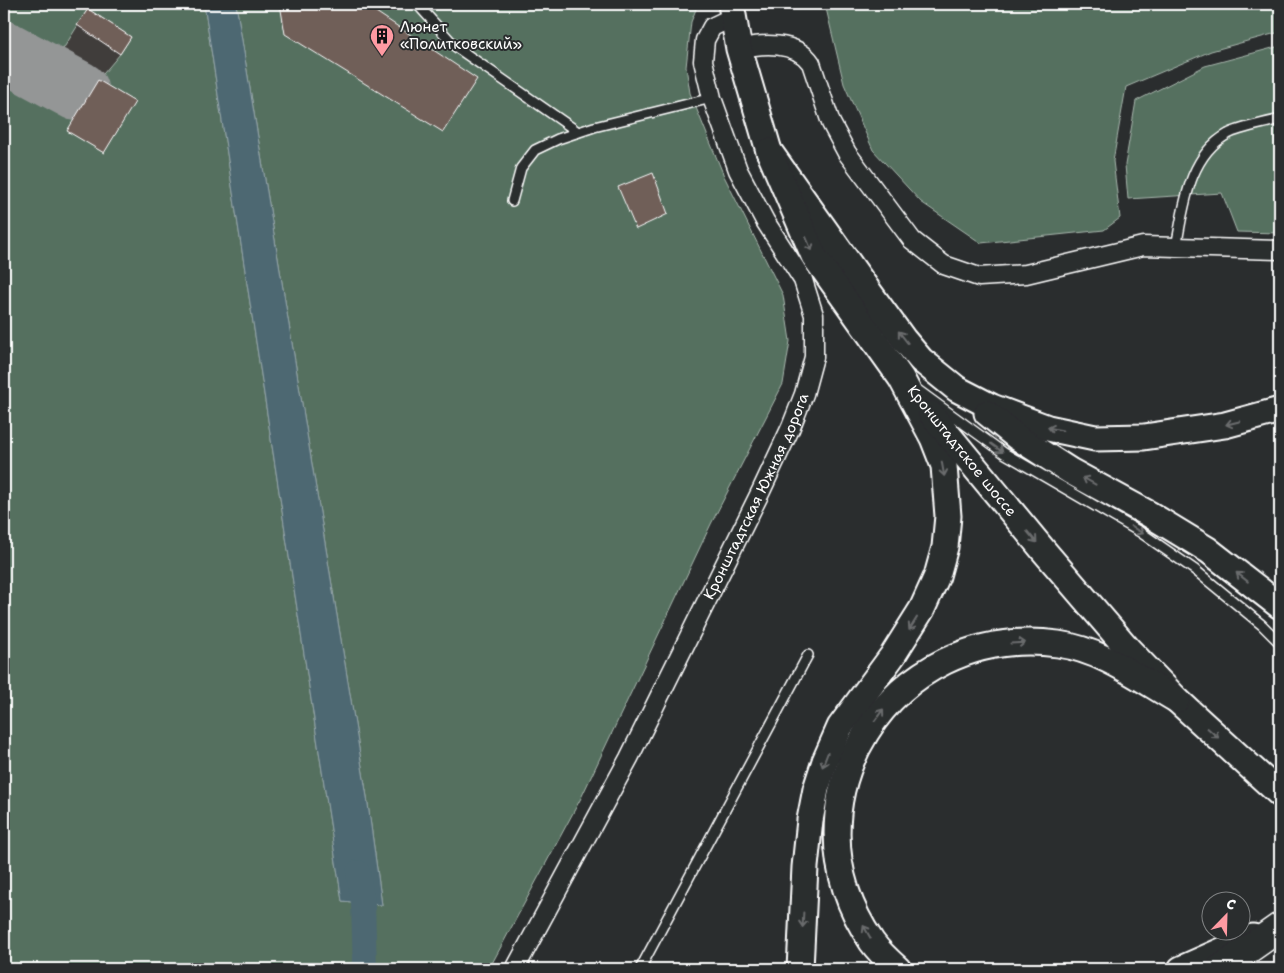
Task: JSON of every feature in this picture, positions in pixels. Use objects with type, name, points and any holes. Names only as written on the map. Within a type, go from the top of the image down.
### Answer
[{"type":"highway","points":[[1220,969],[1280,926]]},
{"type":"street","name":"Кронштадтское шоссе","points":[[732,10],[739,49],[769,151],[880,308],[921,360],[957,390]]},
{"type":"street","name":"Кронштадтская Южная дорога","points":[[515,969],[630,758],[761,491],[791,427],[804,394],[814,357],[814,315],[803,280],[765,221],[738,170],[712,98],[703,61],[705,40],[712,27],[732,10]]},
{"type":"street","points":[[739,49],[751,46],[779,45],[798,50],[806,55],[818,80],[831,123],[847,152],[912,240],[944,265],[979,277],[1026,274],[1143,246],[1280,250]]},
{"type":"street","points":[[769,151],[814,256],[901,378],[933,438],[944,466],[948,516],[945,547],[937,576],[922,609],[893,655],[840,727],[825,761],[816,789],[809,829],[805,867],[800,969]]},
{"type":"street","name":"Кронштадтское шоссе","points":[[901,378],[1128,649],[1177,700],[1280,794]]},
{"type":"street","points":[[957,390],[992,407],[1048,428],[1095,438],[1144,437],[1224,425],[1280,410]]},
{"type":"street","points":[[957,390],[1024,442],[1070,471],[1149,514],[1208,550],[1280,606]]},
{"type":"street","points":[[898,969],[873,943],[853,909],[841,872],[838,844],[838,813],[845,779],[853,757],[868,730],[898,691],[916,677],[938,664],[965,652],[999,644],[1043,642],[1075,647],[1111,661],[1177,700]]},
{"type":"street","points":[[1181,969],[1280,926]]},
{"type":"lane","points":[[417,4],[456,47],[578,132]]},
{"type":"lane","points":[[512,201],[521,168],[535,150],[578,132],[712,98]]},
{"type":"lane","points":[[1176,247],[1187,191],[1204,153],[1228,134],[1280,119]]},
{"type":"lane","name":"Кронштадтское шоссе","points":[[901,378],[1004,453],[1140,532],[1195,570],[1280,642]]},
{"type":"lane","points":[[640,969],[808,655]]},
{"type":"shaded area","points":[[4,4],[112,4],[158,41],[135,102],[104,153],[4,165]]},
{"type":"green space","points":[[4,4],[204,4],[342,901],[382,905],[367,797],[236,4],[698,4],[691,22],[686,67],[690,93],[724,176],[783,295],[790,341],[783,384],[711,524],[581,798],[489,969],[4,969],[4,62],[81,108],[68,131],[104,153],[134,102],[98,80],[120,54],[131,37],[88,9],[60,54],[50,58],[27,57],[4,44]]},
{"type":"green space","points":[[825,4],[1280,4],[1280,32],[1211,51],[1126,87],[1113,161],[1120,218],[1104,230],[981,243],[921,202],[873,150],[844,84]]},
{"type":"green space","points":[[1280,46],[1280,233],[1237,232],[1222,193],[1128,199],[1125,165],[1136,101],[1205,66]]},
{"type":"water","points":[[204,4],[236,4],[367,797],[382,905],[342,901]]},
{"type":"building","name":"Люнет «Политковский»","points":[[280,4],[364,4],[477,79],[443,132],[285,34]]},
{"type":"building","points":[[88,9],[131,37],[120,54],[77,25]]},
{"type":"building","points":[[98,80],[135,102],[104,153],[67,131]]},
{"type":"building","points":[[653,173],[668,214],[636,229],[618,187]]},
{"type":"waterway","points":[[358,872],[363,903],[365,969]]},
{"type":"taxiway","points":[[4,51],[78,91]]},
{"type":"place","name":"Люнет «Политковский»","points":[[382,57]]}]
